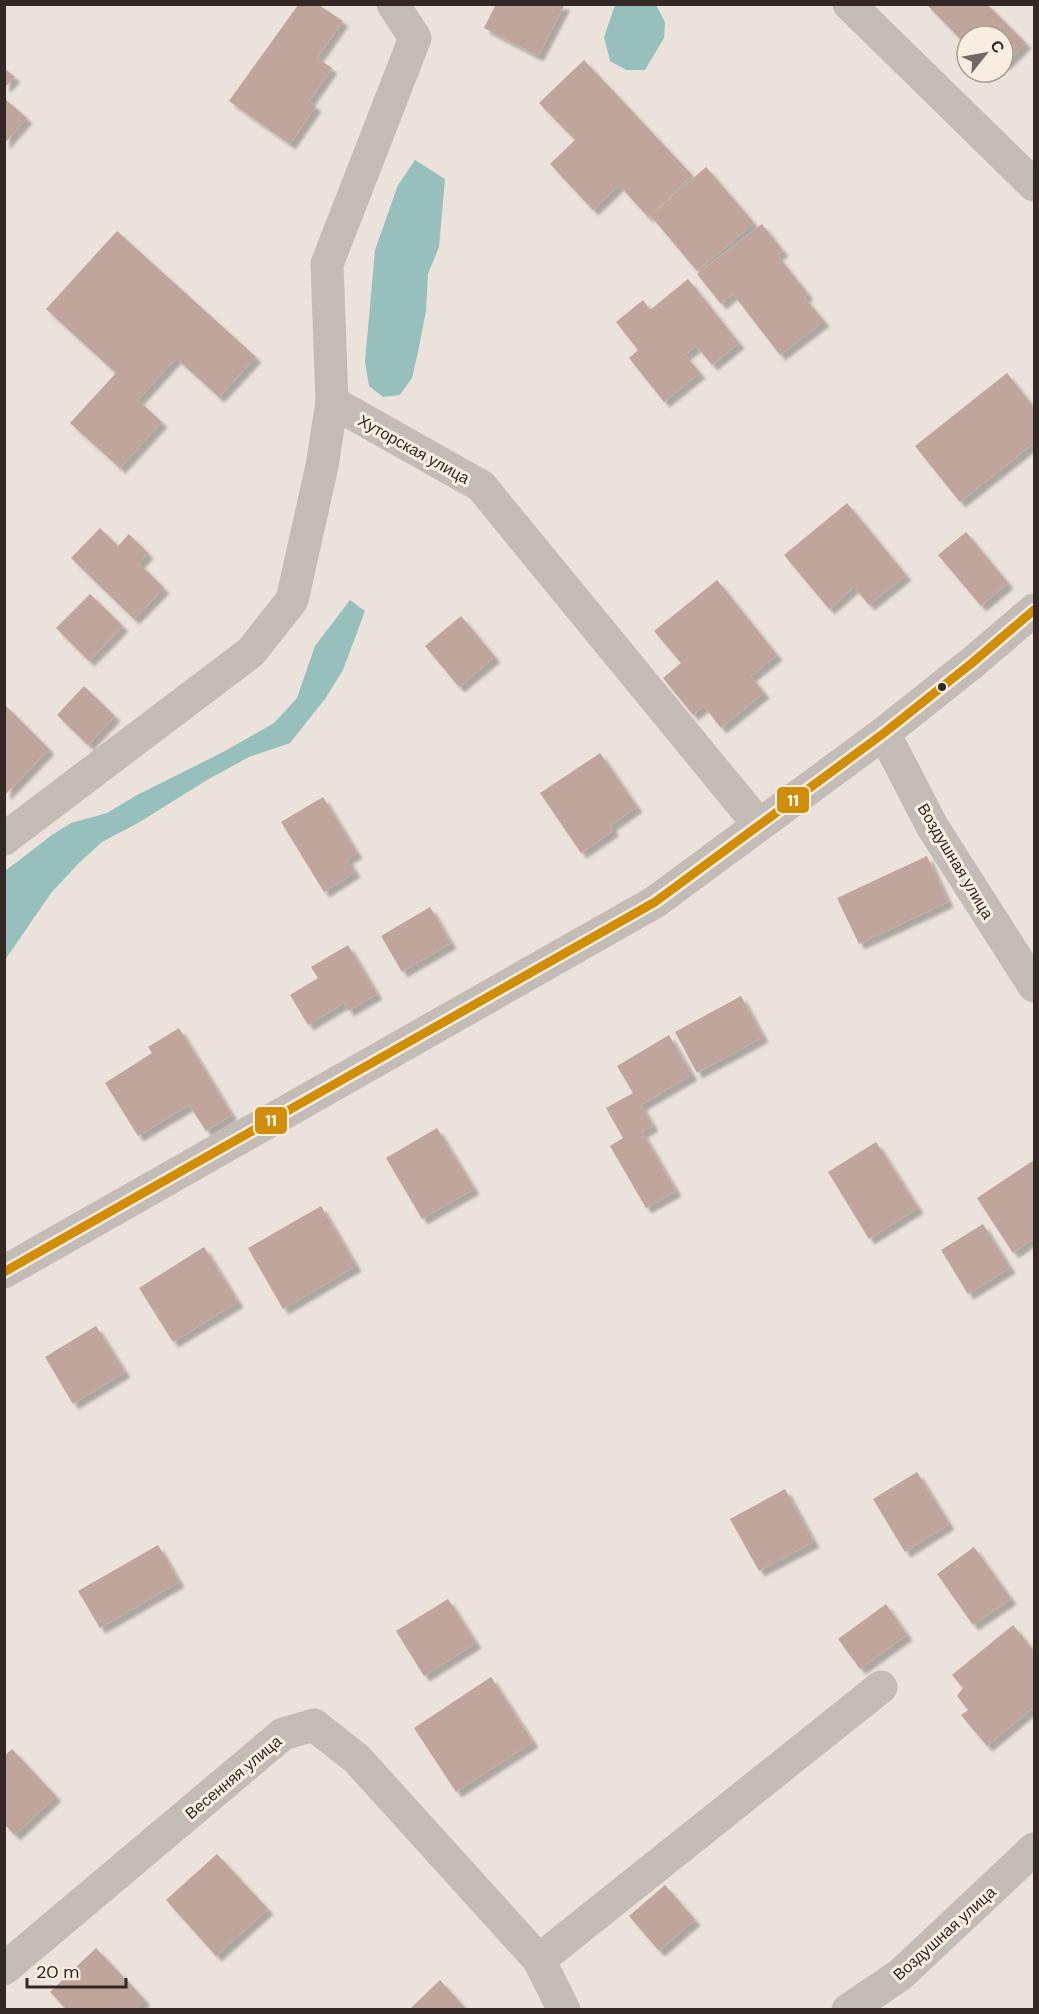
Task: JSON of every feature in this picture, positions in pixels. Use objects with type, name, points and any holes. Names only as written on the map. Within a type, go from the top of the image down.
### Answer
[{"type":"street","points":[[4,839],[251,652],[292,600],[322,466],[332,402],[327,264],[415,38],[393,4]]},
{"type":"street","points":[[849,4],[1035,185]]},
{"type":"street","name":"Хуторская улица","points":[[332,402],[481,486],[759,825]]},
{"type":"street","points":[[4,1272],[655,902],[884,733],[1035,610]]},
{"type":"street","name":"Воздушная улица","points":[[884,733],[932,826],[1035,986]]},
{"type":"street","points":[[539,1960],[881,1687]]},
{"type":"street","name":"Весенняя улица","points":[[4,1969],[283,1734],[314,1725],[357,1759],[539,1960],[564,2010]]},
{"type":"street","name":"Воздушная улица","points":[[848,2010],[900,1975],[1035,1849]]},
{"type":"water","points":[[615,5],[656,5],[665,22],[664,38],[645,70],[626,70],[610,61],[604,37]]},
{"type":"water","points":[[415,160],[445,179],[439,247],[428,274],[426,311],[412,378],[400,395],[383,397],[369,386],[365,362],[375,250],[398,185]]},
{"type":"water","points":[[350,600],[365,611],[343,670],[325,699],[290,743],[249,757],[102,842],[51,893],[5,960],[5,871],[71,823],[107,813],[274,723],[297,698],[315,646]]},
{"type":"building","points":[[496,4],[565,4],[538,56],[484,28]]},
{"type":"building","points":[[926,4],[987,4],[1007,24],[955,24],[955,34]]},
{"type":"building","points":[[298,5],[319,5],[343,21],[317,58],[332,68],[309,101],[316,106],[290,144],[229,101]]},
{"type":"building","points":[[1015,32],[1026,43],[1015,54]]},
{"type":"building","points":[[584,60],[692,175],[652,214],[706,167],[754,223],[697,271],[650,215],[648,217],[619,185],[593,210],[550,164],[575,140],[539,103]]},
{"type":"building","points":[[4,68],[15,77],[4,88]]},
{"type":"building","points":[[4,98],[27,118],[4,144]]},
{"type":"building","points":[[762,224],[783,251],[777,255],[808,294],[804,297],[824,321],[780,355],[733,294],[721,304],[697,274]]},
{"type":"building","points":[[117,231],[256,357],[219,397],[176,358],[138,400],[162,422],[120,468],[70,423],[116,373],[46,309]]},
{"type":"building","points":[[688,279],[739,343],[712,365],[696,346],[685,355],[700,373],[664,402],[629,358],[638,350],[616,322],[643,300],[650,310]]},
{"type":"building","points":[[1007,373],[1034,408],[1034,443],[960,502],[915,446]]},
{"type":"building","points":[[847,503],[906,575],[869,605],[854,587],[829,609],[784,555]]},
{"type":"building","points":[[100,528],[118,546],[129,534],[148,553],[139,563],[164,588],[134,619],[71,558]]},
{"type":"building","points":[[966,532],[1008,583],[981,606],[938,555]]},
{"type":"building","points":[[717,580],[777,655],[751,676],[764,693],[721,728],[704,706],[693,715],[663,678],[681,663],[654,631]]},
{"type":"building","points":[[90,594],[123,626],[89,661],[56,628]]},
{"type":"building","points":[[461,616],[495,657],[459,687],[425,646]]},
{"type":"building","points":[[84,686],[115,716],[88,745],[57,715]]},
{"type":"building","points":[[5,705],[49,749],[5,795]]},
{"type":"building","points":[[600,753],[637,807],[611,825],[613,831],[581,853],[540,793]]},
{"type":"building","points":[[323,797],[357,853],[347,859],[355,872],[324,892],[281,822]]},
{"type":"building","points":[[927,856],[948,902],[859,944],[837,898]]},
{"type":"building","points":[[430,907],[451,943],[402,972],[381,936]]},
{"type":"building","points":[[348,945],[377,994],[348,1011],[344,1003],[308,1025],[290,995],[318,978],[311,967]]},
{"type":"building","points":[[741,996],[763,1037],[697,1073],[675,1032]]},
{"type":"building","points":[[179,1028],[232,1115],[206,1131],[189,1105],[138,1136],[105,1083],[152,1053],[148,1047]]},
{"type":"building","points":[[669,1035],[692,1075],[641,1105],[653,1126],[642,1132],[676,1191],[646,1208],[610,1146],[623,1138],[606,1108],[633,1093],[617,1066]]},
{"type":"building","points":[[437,1128],[474,1189],[422,1219],[386,1158]]},
{"type":"building","points":[[876,1142],[918,1208],[869,1239],[828,1172]]},
{"type":"building","points":[[1034,1160],[1034,1238],[1013,1253],[977,1198]]},
{"type":"building","points":[[321,1206],[356,1266],[283,1309],[248,1248]]},
{"type":"building","points":[[983,1224],[1010,1268],[968,1294],[941,1250]]},
{"type":"building","points":[[204,1247],[238,1302],[173,1342],[139,1288]]},
{"type":"building","points":[[96,1326],[125,1372],[73,1404],[45,1357]]},
{"type":"building","points":[[917,1472],[949,1524],[905,1552],[873,1499]]},
{"type":"building","points":[[785,1489],[814,1542],[759,1571],[730,1519]]},
{"type":"building","points":[[158,1545],[179,1582],[100,1628],[78,1591]]},
{"type":"building","points":[[974,1547],[1011,1599],[973,1625],[937,1574]]},
{"type":"building","points":[[448,1599],[476,1643],[424,1676],[396,1631]]},
{"type":"building","points":[[886,1604],[907,1635],[860,1669],[838,1639]]},
{"type":"building","points":[[1013,1625],[1034,1651],[1034,1707],[987,1746],[961,1715],[968,1710],[957,1696],[963,1688],[952,1675]]},
{"type":"building","points":[[491,1677],[533,1742],[456,1792],[414,1728]]},
{"type":"building","points":[[12,1749],[56,1796],[15,1835],[4,1824],[4,1756]]},
{"type":"building","points":[[217,1854],[268,1909],[216,1956],[166,1900]]},
{"type":"building","points":[[665,1885],[695,1920],[659,1951],[629,1916]]},
{"type":"building","points":[[96,1948],[145,2000],[135,2010],[67,2010],[50,1992]]},
{"type":"building","points":[[440,1980],[467,2010],[409,2010]]},
{"type":"transit line","name":"11","points":[[4,1272],[655,902],[884,733],[1034,610]]}]
